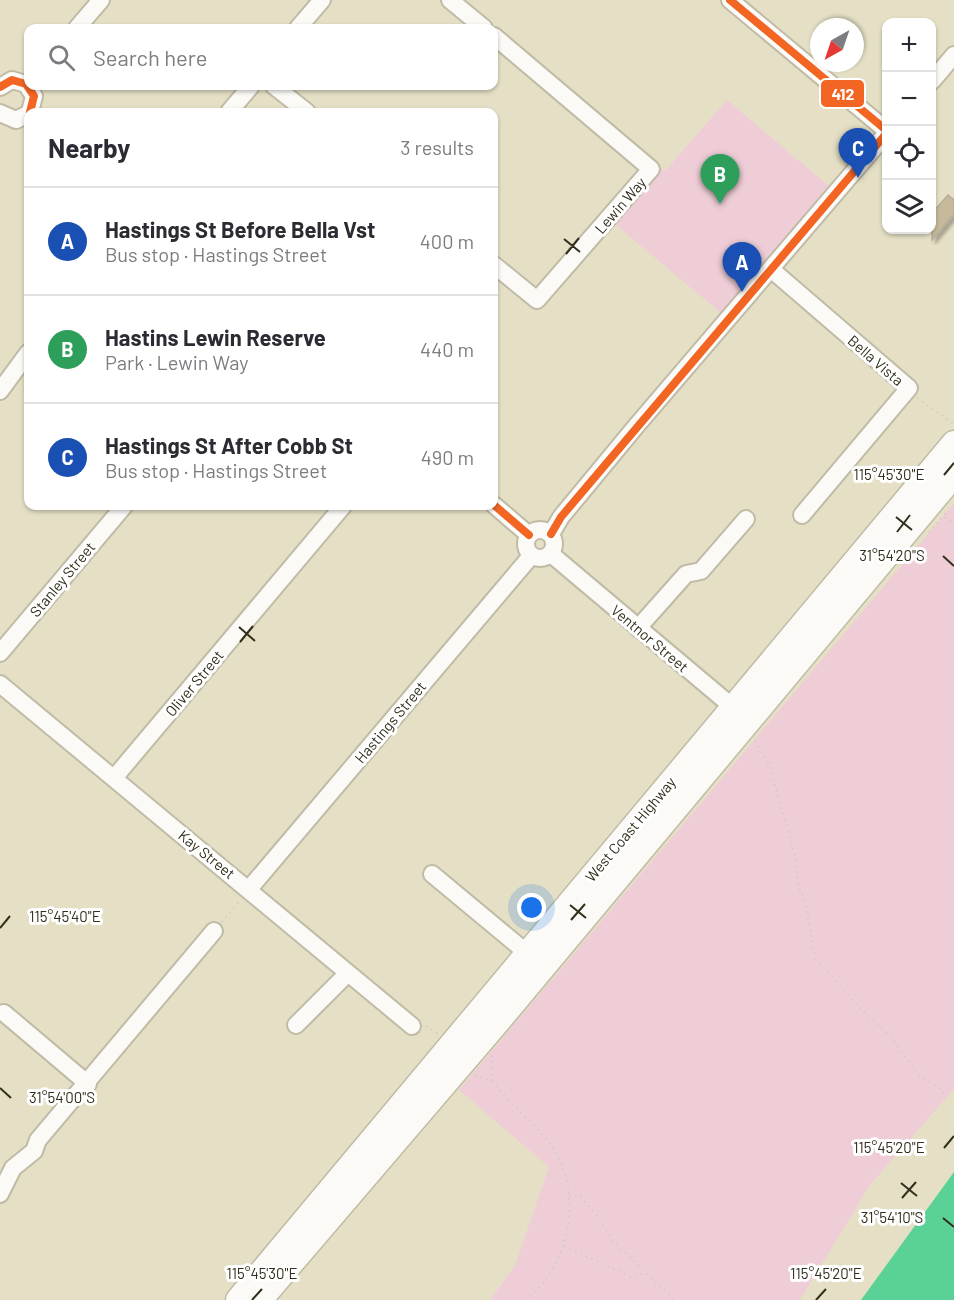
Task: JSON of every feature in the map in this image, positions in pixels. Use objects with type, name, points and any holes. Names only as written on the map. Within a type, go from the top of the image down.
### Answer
[{"type":"highway","name":"West Coast Highway","points":[[238,1300],[744,722],[903,504],[954,430]]},
{"type":"highway","name":"West Coast Highway","points":[[260,1300],[493,1010],[526,953],[744,722],[939,508],[954,475]]},
{"type":"highway","points":[[903,504],[924,493],[939,508]]},
{"type":"street","points":[[80,24],[101,0]]},
{"type":"street","points":[[301,24],[321,0]]},
{"type":"street","points":[[450,0],[479,24]]},
{"type":"street","points":[[730,0],[882,129]]},
{"type":"street","name":"Lewin Way","points":[[498,39],[651,169],[537,300],[498,268]]},
{"type":"street","points":[[936,76],[954,55]]},
{"type":"street","points":[[232,108],[248,90]]},
{"type":"street","points":[[279,90],[302,108]]},
{"type":"street","points":[[551,534],[561,516],[772,270],[882,137]]},
{"type":"street","name":"Bella Vista","points":[[772,270],[909,388],[802,515]]},
{"type":"street","points":[[0,391],[24,358]]},
{"type":"street","points":[[498,508],[529,535]]},
{"type":"street","name":"Stanley Street","points":[[0,653],[121,510]]},
{"type":"street","name":"Oliver Street","points":[[114,778],[340,510]]},
{"type":"street","points":[[638,628],[686,574],[701,571],[746,519]]},
{"type":"street","points":[[541,529],[551,534],[555,544],[551,554],[538,558],[531,556],[526,547],[529,535],[541,529]]},
{"type":"street","name":"Ventnor Street","points":[[551,554],[744,722]]},
{"type":"street","name":"Hastings Street","points":[[249,889],[531,556]]},
{"type":"street","name":"Kay Street","points":[[0,684],[412,1026]]},
{"type":"street","points":[[432,874],[526,953]]},
{"type":"street","points":[[0,1194],[13,1168],[34,1151],[38,1140],[88,1084],[214,931]]},
{"type":"street","points":[[296,1024],[347,974]]},
{"type":"street","points":[[4,1013],[88,1084]]},
{"type":"path","points":[[907,390],[954,430]]},
{"type":"path","points":[[939,508],[954,523]]},
{"type":"path","points":[[744,722],[769,764],[795,855],[799,889],[805,899],[816,958],[860,1008],[891,1037],[920,1075],[941,1089],[946,1098]]},
{"type":"path","points":[[214,931],[249,889]]},
{"type":"path","points":[[492,1082],[553,1148],[563,1165],[568,1196],[568,1228],[564,1246],[545,1280],[525,1300]]},
{"type":"path","points":[[568,1196],[579,1195],[597,1215],[613,1241],[674,1300]]},
{"type":"path","points":[[564,1246],[633,1278],[644,1273]]},
{"type":"shaded area","points":[[727,100],[829,186],[721,313],[611,221],[658,165],[665,171]]},
{"type":"shaded area","points":[[954,503],[954,1089],[870,1185],[800,1300],[490,1300],[515,1265],[549,1167],[459,1090]]},
{"type":"shaded area","points":[[954,1172],[954,1300],[861,1300]]},
{"type":"building","points":[[948,195],[954,200],[954,214],[932,240],[932,234],[936,234],[936,208]]},
{"type":"transit line","name":"412","points":[[730,0],[882,127]]},
{"type":"transit line","name":"412","points":[[0,87],[12,80],[24,83]]},
{"type":"transit line","name":"412","points":[[30,90],[34,96],[31,108]]},
{"type":"transit line","name":"412","points":[[551,534],[561,517],[882,139]]},
{"type":"transit line","name":"412","points":[[498,508],[529,535]]},
{"type":"place","name":"Hastings St After Cobb St","points":[[858,178]]},
{"type":"place","name":"Hastins Lewin Reserve","points":[[720,204]]},
{"type":"place","name":"Hastings St Before Bella Vst","points":[[742,292]]}]
